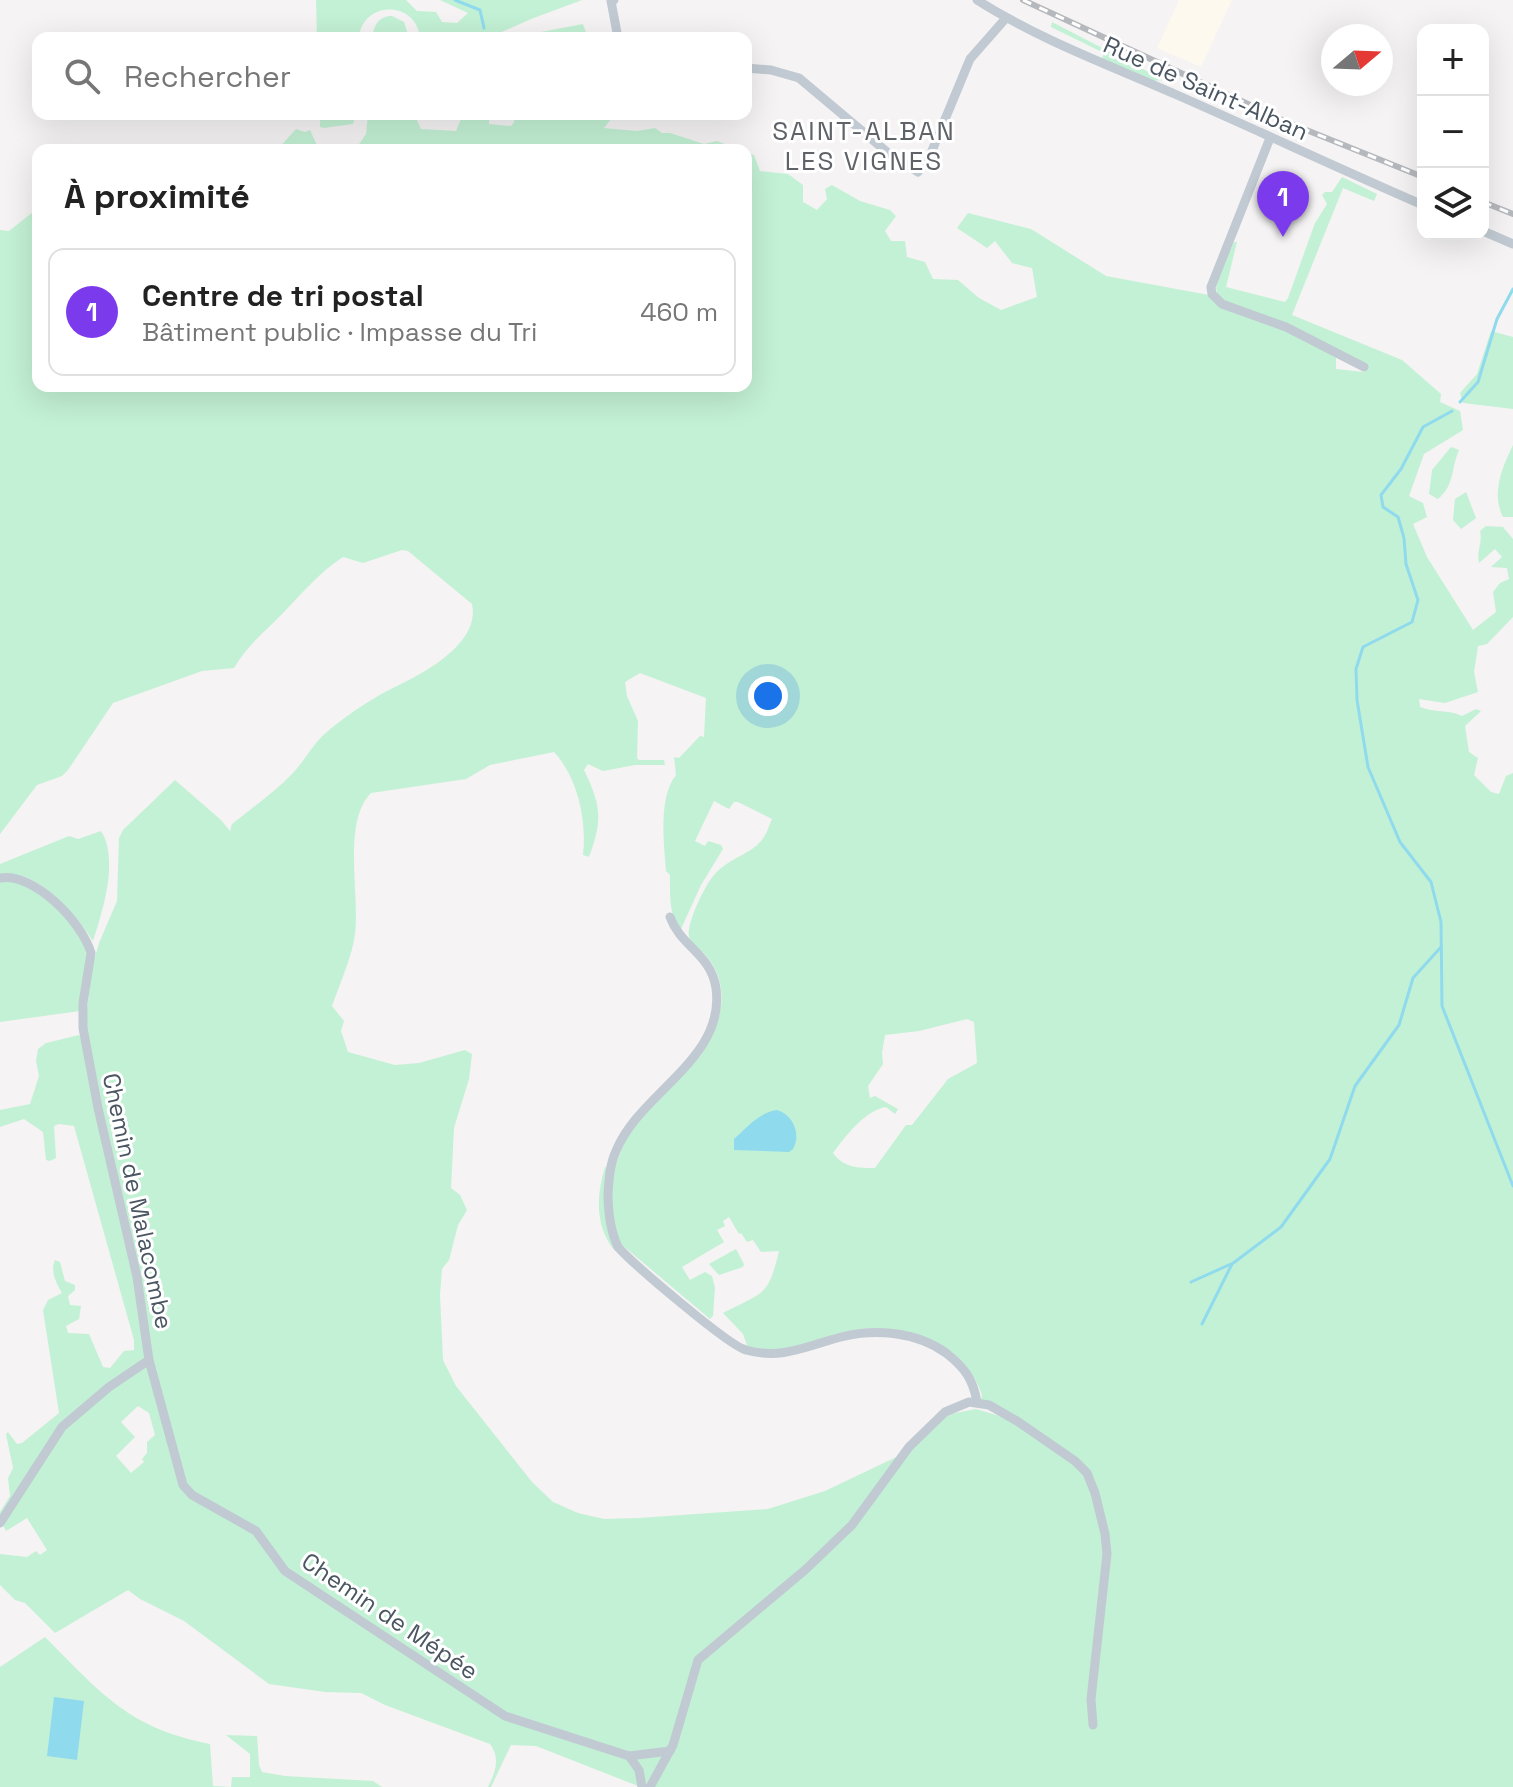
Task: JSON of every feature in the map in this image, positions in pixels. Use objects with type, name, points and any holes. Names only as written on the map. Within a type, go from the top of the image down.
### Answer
[{"type":"street","points":[[612,0],[617,32]]},
{"type":"street","name":"Rue de Saint-Alban","points":[[977,0],[1006,18],[1098,63],[1164,89],[1417,202]]},
{"type":"street","points":[[752,68],[799,78],[887,152],[918,172],[929,158],[970,59],[1006,18]]},
{"type":"street","points":[[1270,138],[1211,287],[1212,294],[1222,304],[1286,327],[1364,367]]},
{"type":"street","points":[[1489,234],[1513,244]]},
{"type":"street","name":"Chemin de Malacombe","points":[[0,878],[21,879],[34,886],[74,921],[89,945],[91,953],[83,1003],[83,1028],[137,1277],[149,1360],[109,1387],[62,1427],[0,1523]]},
{"type":"street","points":[[670,917],[676,933],[707,964],[715,982],[716,1007],[712,1026],[700,1049],[638,1116],[614,1153],[608,1200],[611,1228],[618,1247],[738,1348],[780,1355],[846,1336],[872,1333],[910,1336],[933,1345],[963,1367],[974,1382],[977,1402]]},
{"type":"street","name":"Chemin de Mépée","points":[[149,1360],[180,1478],[192,1495],[256,1531],[285,1571],[505,1716],[629,1756],[670,1751]]},
{"type":"street","points":[[650,1787],[670,1751],[698,1660],[805,1570],[852,1525],[909,1447],[940,1415],[969,1402],[989,1405],[1075,1461],[1087,1473],[1095,1493],[1107,1554],[1091,1699],[1093,1725]]},
{"type":"street","points":[[629,1756],[639,1770],[642,1787]]},
{"type":"shaded area","points":[[1179,0],[1232,0],[1201,67],[1157,48]]},
{"type":"green space","points":[[316,0],[406,0],[417,11],[436,12],[442,22],[457,23],[468,13],[440,0],[582,0],[502,32],[418,32],[410,17],[390,10],[379,11],[369,17],[360,32],[317,32]]},
{"type":"green space","points":[[392,16],[404,22],[407,32],[374,32],[383,18]]},
{"type":"green space","points":[[1052,22],[1164,80],[1153,81],[1102,59],[1104,53],[1051,27]]},
{"type":"green space","points":[[583,24],[586,32],[541,32]]},
{"type":"green space","points":[[320,120],[354,120],[353,124],[320,127]]},
{"type":"green space","points":[[367,120],[417,120],[421,129],[456,131],[461,120],[489,120],[489,124],[511,126],[514,120],[610,120],[604,128],[637,131],[655,128],[662,133],[704,144],[359,144],[366,134]]},
{"type":"green space","points":[[296,129],[310,130],[316,144],[282,144]]},
{"type":"green space","points":[[752,154],[760,171],[788,174],[803,185],[803,202],[817,210],[827,199],[825,189],[832,185],[860,201],[890,210],[896,216],[885,231],[891,241],[905,241],[907,257],[925,262],[933,279],[958,280],[979,298],[1001,310],[1037,297],[1032,268],[1012,263],[995,241],[987,248],[957,228],[968,213],[1031,229],[1106,276],[1209,295],[1225,309],[1288,331],[1336,357],[1336,369],[1364,372],[1368,366],[1287,324],[1224,303],[1216,289],[1222,265],[1234,242],[1237,242],[1226,287],[1285,302],[1315,223],[1327,204],[1322,195],[1332,192],[1342,177],[1377,194],[1374,201],[1343,188],[1292,315],[1402,360],[1441,394],[1440,402],[1460,411],[1463,430],[1424,454],[1409,496],[1423,503],[1427,517],[1413,524],[1427,557],[1473,630],[1496,612],[1493,592],[1500,583],[1509,579],[1507,568],[1491,567],[1502,557],[1495,549],[1479,563],[1480,531],[1486,526],[1503,527],[1513,539],[1513,617],[1487,644],[1478,646],[1474,672],[1478,692],[1445,703],[1419,699],[1420,707],[1462,716],[1476,709],[1481,711],[1465,726],[1469,752],[1478,758],[1474,775],[1491,792],[1499,794],[1506,776],[1513,773],[1513,1787],[654,1787],[638,1786],[536,1746],[511,1745],[491,1787],[488,1787],[496,1760],[490,1744],[361,1693],[325,1692],[269,1684],[184,1621],[128,1590],[55,1633],[25,1603],[15,1600],[0,1585],[0,1554],[27,1557],[36,1551],[40,1555],[47,1550],[27,1518],[6,1531],[3,1525],[48,1451],[44,1450],[0,1519],[0,1512],[10,1496],[8,1478],[13,1468],[6,1434],[8,1432],[17,1444],[22,1443],[59,1413],[43,1310],[48,1300],[62,1293],[53,1273],[55,1260],[60,1262],[65,1281],[75,1285],[75,1290],[68,1296],[70,1305],[81,1306],[79,1319],[66,1326],[68,1333],[89,1334],[103,1367],[110,1368],[124,1351],[134,1350],[134,1340],[74,1126],[54,1126],[56,1158],[50,1161],[46,1160],[43,1132],[24,1119],[0,1127],[0,1110],[30,1104],[39,1076],[36,1061],[38,1049],[46,1043],[79,1035],[84,1037],[92,968],[117,901],[119,838],[123,830],[175,780],[230,831],[232,824],[293,773],[318,740],[334,726],[374,698],[431,667],[458,646],[472,619],[472,604],[408,551],[402,550],[363,563],[343,557],[305,590],[251,645],[234,668],[202,671],[113,703],[68,770],[62,776],[37,785],[0,834],[0,230],[9,231],[32,213],[32,392],[752,392]],"holes":[[[640,673],[706,698],[704,737],[700,736],[679,758],[674,757],[676,775],[664,808],[666,871],[670,875],[672,909],[678,928],[681,929],[701,885],[723,849],[721,845],[708,841],[705,846],[695,841],[714,801],[729,809],[734,802],[738,802],[772,819],[757,845],[715,874],[693,914],[690,938],[708,958],[720,982],[722,994],[718,1019],[701,1055],[628,1133],[614,1169],[605,1167],[599,1211],[608,1242],[615,1251],[621,1244],[710,1319],[713,1316],[715,1288],[712,1276],[705,1272],[690,1280],[682,1267],[724,1242],[717,1230],[725,1226],[723,1221],[729,1217],[739,1234],[747,1242],[753,1240],[761,1252],[779,1251],[771,1277],[762,1291],[723,1313],[743,1334],[748,1348],[780,1349],[862,1329],[899,1330],[934,1342],[950,1352],[975,1378],[981,1400],[1018,1417],[1013,1420],[976,1409],[950,1414],[928,1429],[909,1451],[825,1491],[768,1509],[604,1519],[578,1513],[553,1502],[532,1482],[456,1386],[443,1360],[442,1269],[449,1260],[458,1225],[467,1210],[460,1195],[451,1188],[454,1128],[469,1079],[472,1054],[465,1050],[419,1063],[395,1065],[348,1052],[341,1031],[344,1021],[332,1006],[349,961],[355,934],[357,822],[362,806],[371,793],[466,779],[490,765],[554,752],[575,787],[584,828],[583,855],[589,857],[597,833],[598,813],[584,770],[588,764],[603,771],[635,765],[665,765],[664,760],[637,758],[638,721],[627,696],[625,682]],[[967,1019],[974,1022],[977,1063],[948,1079],[912,1125],[906,1125],[875,1168],[852,1166],[837,1158],[833,1153],[863,1119],[878,1109],[886,1107],[895,1114],[898,1109],[875,1096],[870,1098],[868,1086],[883,1064],[885,1035],[919,1031]],[[138,1406],[149,1413],[155,1435],[147,1442],[147,1453],[142,1459],[144,1462],[131,1473],[116,1456],[135,1437],[121,1422]]]},
{"type":"green space","points":[[1491,331],[1513,337],[1513,409],[1463,403],[1460,393],[1477,374]]},
{"type":"green space","points":[[1513,445],[1513,517],[1503,517],[1498,490]]},
{"type":"green space","points":[[1451,447],[1459,450],[1450,482],[1438,499],[1429,494],[1432,470]]},
{"type":"green space","points":[[1466,492],[1476,518],[1461,529],[1453,520],[1455,499]]},
{"type":"green space","points":[[101,831],[109,856],[108,885],[93,941],[54,895],[23,876],[20,882],[59,909],[81,937],[86,963],[80,1011],[0,1022],[0,864],[69,836],[78,839]]},
{"type":"green space","points":[[736,1249],[743,1267],[719,1275],[709,1264]]},
{"type":"green space","points":[[45,1637],[118,1706],[158,1728],[210,1744],[213,1786],[231,1787],[0,1787],[0,1667]]},
{"type":"green space","points":[[226,1735],[257,1736],[262,1772],[373,1781],[382,1787],[231,1787],[232,1777],[250,1777],[250,1754]]},
{"type":"water","points":[[777,1110],[792,1121],[796,1132],[793,1149],[789,1152],[734,1150],[734,1139],[758,1118]]},
{"type":"water","points":[[54,1697],[84,1701],[77,1760],[47,1756]]},
{"type":"waterway","points":[[455,0],[480,10],[484,28]]},
{"type":"waterway","points":[[1460,402],[1478,382],[1497,319],[1513,289]]},
{"type":"waterway","points":[[1452,411],[1423,427],[1401,469],[1381,495],[1383,507],[1398,517],[1406,564],[1418,600],[1412,622],[1363,647],[1356,669],[1357,700],[1368,767],[1400,842],[1431,882],[1441,922],[1442,1006],[1513,1186]]},
{"type":"waterway","points":[[1202,1324],[1232,1264],[1281,1227],[1330,1159],[1355,1086],[1399,1025],[1413,978],[1441,947]]},
{"type":"waterway","points":[[1191,1282],[1231,1264]]},
{"type":"railway","points":[[1023,0],[1289,123],[1417,175]]},
{"type":"railway","points":[[1489,204],[1513,214]]},
{"type":"place","name":"Centre de tri postal","points":[[1283,237]]},
{"type":"district","name":"SAINT-ALBAN LES VIGNES","points":[[864,146]]}]
